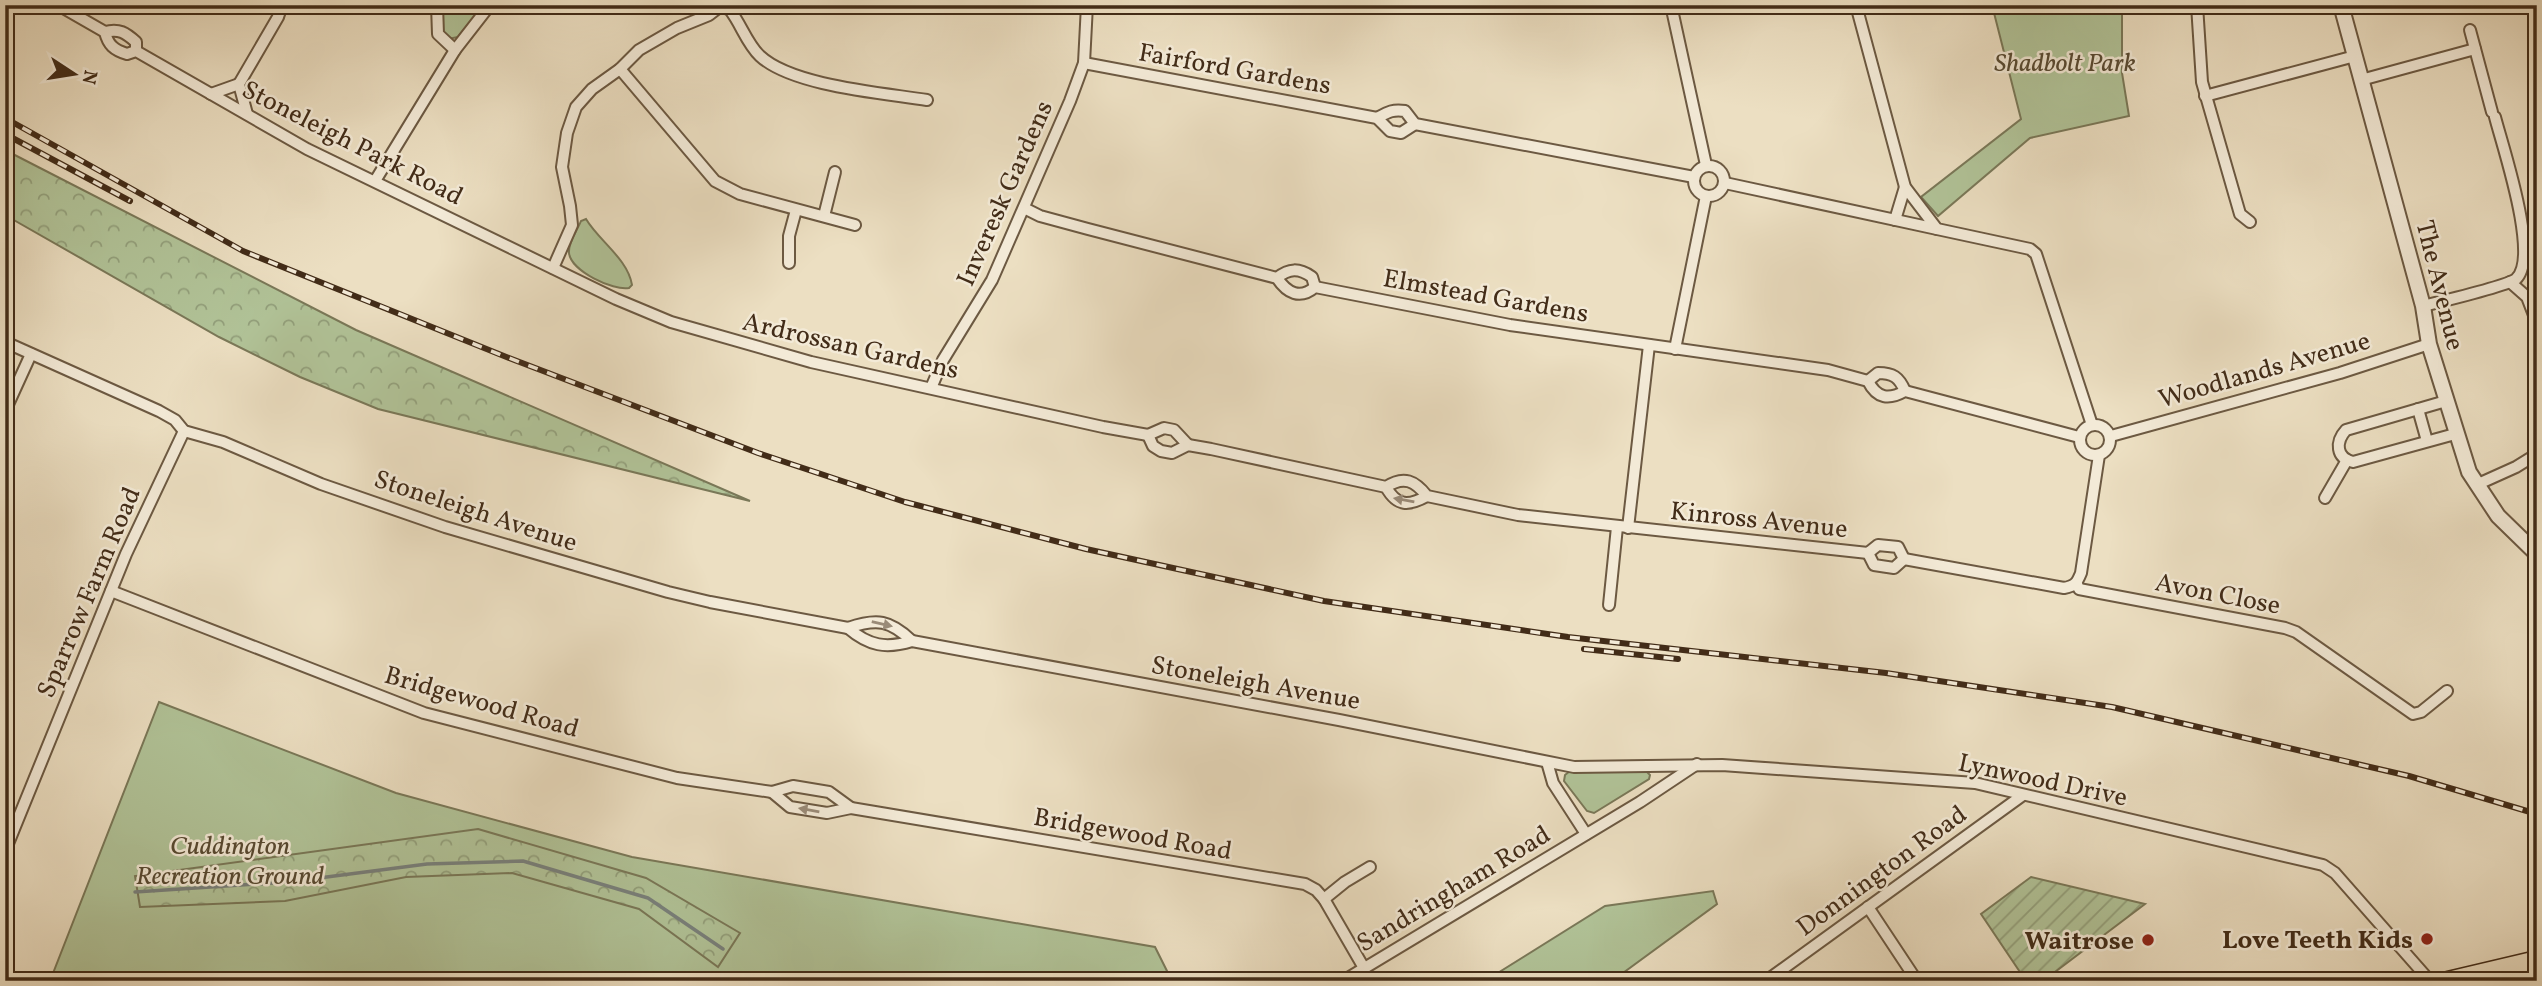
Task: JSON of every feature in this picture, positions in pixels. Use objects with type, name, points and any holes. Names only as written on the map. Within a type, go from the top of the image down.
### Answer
[{"type":"main road","points":[[2448,981],[2537,960]]},
{"type":"street","name":"Stoneleigh Park Road","points":[[58,5],[105,32],[116,29],[128,34],[136,42],[136,51]]},
{"type":"street","points":[[211,94],[239,84],[278,18],[282,5]]},
{"type":"street","points":[[437,5],[438,34],[455,50]]},
{"type":"street","points":[[374,181],[455,50],[490,5]]},
{"type":"street","name":"Inveresk Gardens","points":[[931,388],[938,369],[992,280],[1084,63],[1087,5]]},
{"type":"street","points":[[1671,5],[1706,165]]},
{"type":"street","points":[[1856,5],[1905,187],[1937,229]]},
{"type":"street","points":[[2197,5],[2205,96],[2240,214],[2250,222]]},
{"type":"street","name":"The Avenue","points":[[2341,5],[2455,434],[2476,485],[2498,516],[2537,554]]},
{"type":"street","points":[[553,268],[572,225],[562,167],[567,133],[576,107],[639,50],[722,6],[730,10],[761,57],[783,70],[818,80],[927,100]]},
{"type":"street","points":[[2423,306],[2510,282],[2516,279],[2524,263],[2525,240],[2470,30]]},
{"type":"street","name":"Stoneleigh Park Road","points":[[105,32],[107,43],[117,51],[127,54],[136,51],[307,149],[553,268]]},
{"type":"street","points":[[2361,80],[2475,49]]},
{"type":"street","points":[[2205,96],[2355,56]]},
{"type":"street","name":"Fairford Gardens","points":[[1084,63],[1377,118],[1390,131],[1401,133],[1415,124]]},
{"type":"street","points":[[620,69],[715,181],[740,194],[855,225]]},
{"type":"street","points":[[239,84],[247,114]]},
{"type":"street","name":"Fairford Gardens","points":[[1377,118],[1391,110],[1405,111],[1415,124],[1694,177]]},
{"type":"street","points":[[1706,165],[1696,172],[1694,177],[1695,186],[1700,193],[1706,196],[1714,195],[1725,183]]},
{"type":"street","points":[[1706,165],[1718,169],[1725,183]]},
{"type":"street","points":[[824,216],[835,172]]},
{"type":"street","points":[[1725,183],[2030,249],[2036,254],[2092,425]]},
{"type":"street","points":[[1895,220],[1905,187]]},
{"type":"street","points":[[1675,349],[1706,196]]},
{"type":"street","name":"Elmstead Gardens","points":[[1024,208],[1040,216],[1076,226],[1277,278],[1289,292],[1300,295],[1315,287],[1510,325],[1648,345]]},
{"type":"street","points":[[789,263],[789,236],[796,210]]},
{"type":"street","name":"Ardrossan Gardens","points":[[553,268],[671,322],[811,362],[1103,427],[1148,435],[1164,428],[1174,430],[1188,445],[1387,487],[1395,481],[1407,480],[1418,484],[1427,496],[1518,515],[1644,530]]},
{"type":"street","name":"Elmstead Gardens","points":[[1277,278],[1293,269],[1312,277],[1315,287]]},
{"type":"street","points":[[2510,282],[2527,296],[2537,323]]},
{"type":"street","name":"Stoneleigh Avenue","points":[[5,342],[159,411],[175,420],[184,431],[223,442],[321,484],[445,527],[566,564],[710,602],[848,628],[861,639],[878,645],[895,646],[912,641],[1330,718],[1547,762],[1592,767]]},
{"type":"street","name":"Woodlands Avenue","points":[[2111,436],[2340,373],[2430,344]]},
{"type":"street","points":[[1609,605],[1623,527],[1648,345],[1828,370],[1868,381],[1873,390],[1885,398],[1895,397],[1905,391],[2079,437]]},
{"type":"street","points":[[5,411],[31,354]]},
{"type":"street","points":[[1868,381],[1878,373],[1891,373],[1900,379],[1905,391]]},
{"type":"street","points":[[2446,401],[2346,430],[2340,436],[2338,445],[2341,455],[2353,462],[2455,434]]},
{"type":"street","points":[[2418,409],[2427,441]]},
{"type":"street","points":[[2092,425],[2100,425],[2111,436],[2107,451],[2099,455],[2089,455],[2082,449],[2079,437],[2086,427],[2092,425]]},
{"type":"street","name":"Sparrow Farm Road","points":[[5,851],[10,828],[111,591],[184,431]]},
{"type":"street","name":"Ardrossan Gardens","points":[[1148,435],[1153,446],[1161,451],[1171,453],[1188,445]]},
{"type":"street","points":[[2476,485],[2537,454]]},
{"type":"street","points":[[2077,584],[2099,455]]},
{"type":"street","points":[[2326,498],[2347,460]]},
{"type":"street","name":"Ardrossan Gardens","points":[[1387,487],[1393,498],[1403,503],[1416,503],[1427,496]]},
{"type":"street","name":"Kinross Avenue","points":[[1644,530],[1868,553],[1878,545],[1888,544],[1898,547],[1904,559]]},
{"type":"street","name":"Kinross Avenue","points":[[1868,553],[1874,565],[1884,568],[1894,568],[1904,559]]},
{"type":"street","name":"Kinross Avenue","points":[[1904,559],[2064,587],[2077,584]]},
{"type":"street","name":"Avon Close","points":[[2077,584],[2079,589],[2296,632],[2413,714],[2430,706],[2447,691]]},
{"type":"street","name":"Bridgewood Road","points":[[111,591],[424,713],[677,778],[772,792],[793,786],[829,792],[851,808]]},
{"type":"street","name":"Stoneleigh Avenue","points":[[848,628],[867,621],[884,622],[899,629],[912,641]]},
{"type":"street","name":"Sandringham Road","points":[[1547,762],[1553,783],[1586,834]]},
{"type":"street","name":"Sandringham Road","points":[[1343,981],[1698,764]]},
{"type":"street","name":"Lynwood Drive","points":[[1592,767],[1698,764],[1975,783],[2323,865],[2335,873],[2430,981]]},
{"type":"street","name":"Bridgewood Road","points":[[772,792],[790,807],[827,813],[851,808],[1305,884],[1316,890],[1324,899]]},
{"type":"street","name":"Donnington Road","points":[[1766,981],[2023,796]]},
{"type":"street","points":[[1364,968],[1324,899],[1342,877],[1370,867]]},
{"type":"street","points":[[1868,907],[1917,981]]},
{"type":"green space","points":[[442,5],[484,5],[458,37],[448,39],[441,30]]},
{"type":"green space","name":"Shadbolt Park","points":[[1992,5],[2122,5],[2122,73],[2129,116],[2030,138],[1938,216],[1921,197],[2021,119]]},
{"type":"green space","points":[[5,150],[356,330],[750,501],[378,409],[300,377],[219,337],[5,215]]},
{"type":"green space","points":[[586,219],[625,267],[632,285],[629,288],[604,283],[585,273],[571,260],[571,241],[581,221]]},
{"type":"green space","name":"Cuddington Recreation Ground","points":[[159,702],[396,793],[632,857],[1155,947],[1168,973],[1156,981],[50,981]]},
{"type":"green space","points":[[1570,771],[1646,771],[1650,775],[1649,779],[1594,813],[1587,811],[1564,781],[1565,775]]},
{"type":"green space","points":[[478,829],[646,878],[740,933],[718,967],[639,909],[512,873],[406,877],[285,901],[140,907],[135,876]]},
{"type":"green space","points":[[2031,877],[2145,904],[2043,981],[2026,981],[1981,914]]},
{"type":"green space","points":[[1713,891],[1717,904],[1612,981],[1485,981],[1605,906]]},
{"type":"waterway","points":[[135,892],[288,882],[427,864],[523,861],[648,898],[723,949]]},
{"type":"railway","points":[[5,118],[243,251],[509,358],[758,453],[905,502],[1086,549],[1324,601],[1568,637],[1886,673],[2112,707],[2409,776],[2537,814]]},
{"type":"railway","points":[[5,134],[130,201]]},
{"type":"railway","points":[[1584,649],[1678,659]]},
{"type":"place","name":"Love Teeth Kids","points":[[2427,939]]},
{"type":"place","name":"Waitrose","points":[[2148,940]]}]
